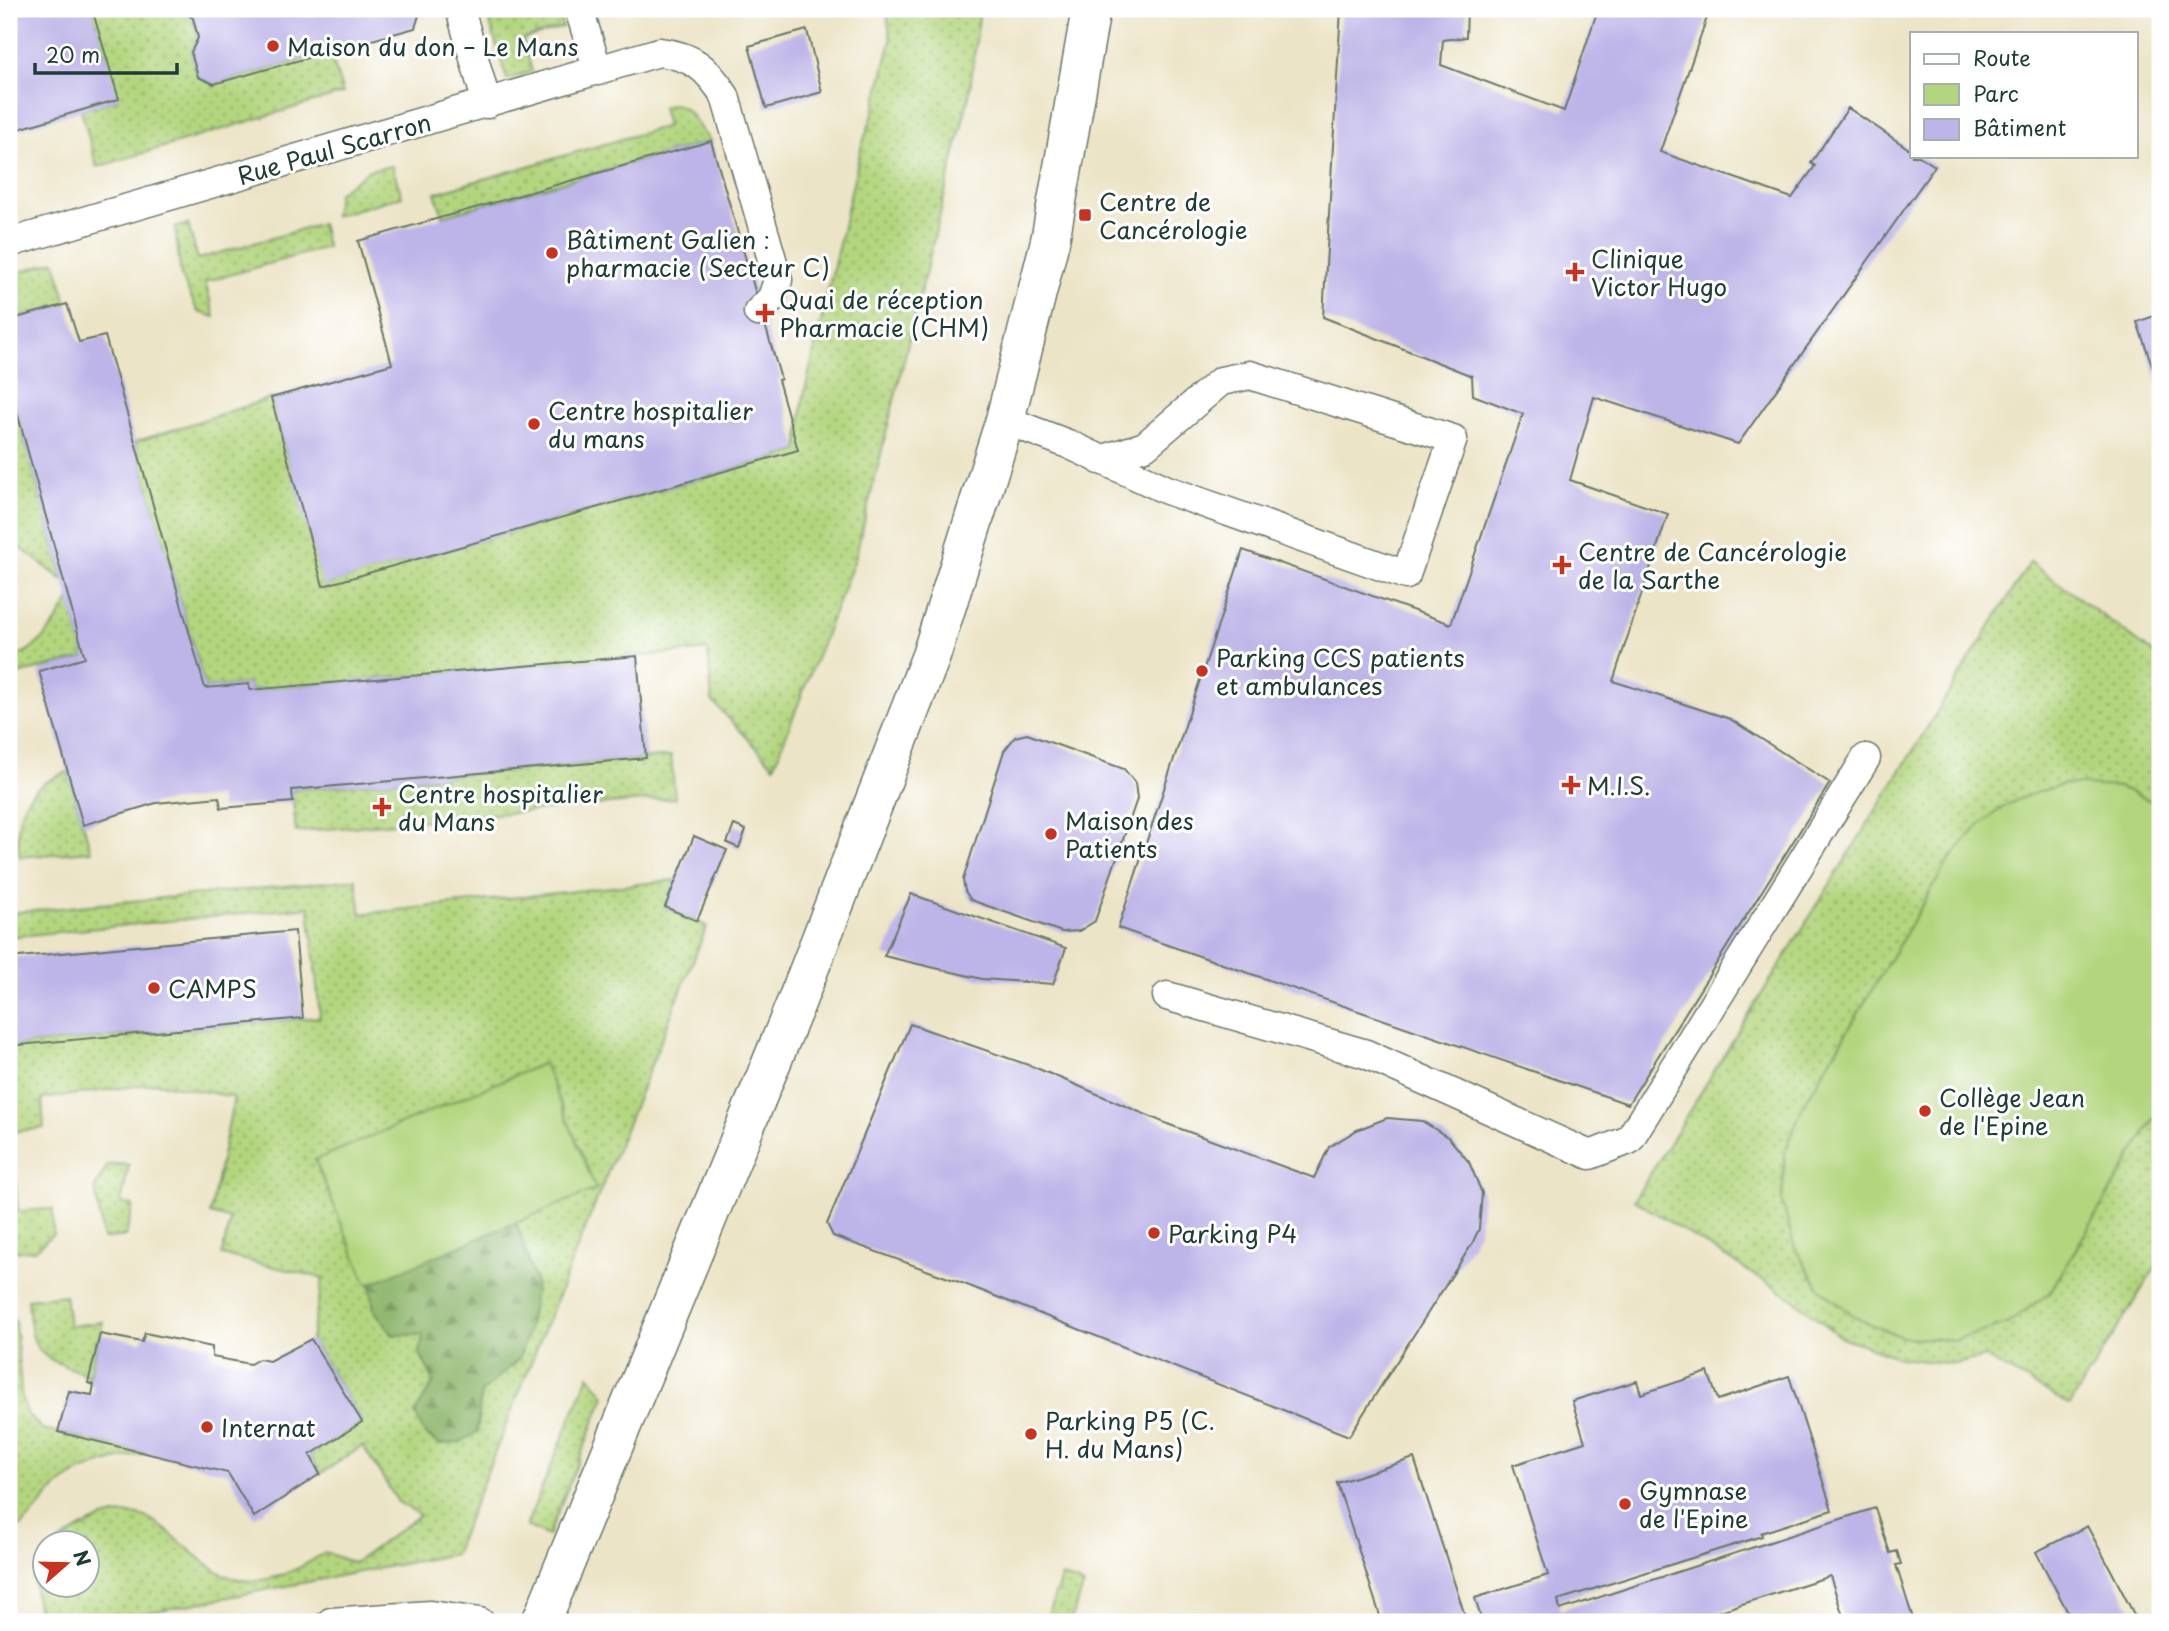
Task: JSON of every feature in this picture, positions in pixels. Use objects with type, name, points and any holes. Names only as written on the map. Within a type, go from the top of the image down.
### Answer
[{"type":"street","points":[[541,1622],[796,1003],[926,668],[1005,420],[1049,241],[1091,9]]},
{"type":"lane","points":[[460,9],[487,104]]},
{"type":"lane","points":[[579,9],[598,71]]},
{"type":"lane","name":"Rue Paul Scarron","points":[[9,243],[659,52],[681,54],[714,78],[725,96],[778,280],[772,298],[758,312]]},
{"type":"lane","points":[[1005,420],[1068,444],[1100,460],[1167,491],[1406,575],[1453,439],[1250,375],[1221,381],[1145,446],[1100,460]]},
{"type":"lane","points":[[1167,996],[1366,1054],[1590,1155],[1629,1140],[1866,758]]},
{"type":"lane","points":[[331,1622],[430,1615],[480,1622]]},
{"type":"green space","points":[[92,9],[178,9],[193,18],[198,38],[191,52],[198,77],[213,84],[330,52],[343,93],[97,167],[81,110],[118,99]]},
{"type":"green space","points":[[486,9],[557,9],[563,27],[523,39],[532,71],[507,80]]},
{"type":"green space","points":[[886,9],[980,9],[969,96],[855,559],[774,766],[712,701],[708,650],[250,690],[249,684],[205,688],[135,442],[271,398],[324,585],[798,451],[803,400],[861,148],[873,114],[891,40]]},
{"type":"green space","points":[[673,104],[685,109],[711,141],[443,216],[435,193],[667,126],[662,107]]},
{"type":"green space","points":[[392,166],[402,196],[334,216],[338,193],[369,170]]},
{"type":"green space","points":[[188,224],[198,259],[321,224],[327,247],[205,282],[215,317],[198,312],[181,276],[175,228]]},
{"type":"green space","points":[[55,261],[67,304],[9,320],[9,275]]},
{"type":"green space","points":[[9,383],[64,581],[9,539]]},
{"type":"green space","points":[[2030,562],[2160,658],[2160,805],[2119,787],[1949,861],[1802,1108],[1785,1153],[2050,1292],[2160,1108],[2160,1260],[2070,1405],[1985,1357],[1955,1364],[1899,1358],[1839,1336],[1793,1299],[1634,1200]]},
{"type":"green space","points":[[70,600],[85,658],[9,676],[9,658],[30,650],[38,643],[52,628]]},
{"type":"green space","points":[[671,756],[675,798],[296,832],[292,790]]},
{"type":"green space","points":[[68,772],[91,851],[20,857],[18,827],[25,803],[41,785]]},
{"type":"green space","points":[[2065,784],[2119,787],[2160,805],[2160,1108],[2050,1292],[2007,1324],[1956,1340],[1902,1337],[1858,1319],[1820,1289],[1795,1248],[1782,1201],[1785,1153],[1802,1108],[1949,860],[1975,830],[1999,810],[2027,796]]},
{"type":"green space","points":[[356,879],[361,914],[676,880],[665,907],[707,926],[454,1554],[98,1622],[45,1622],[38,1615],[36,1600],[102,1600],[102,1530],[79,1530],[108,1517],[131,1514],[147,1518],[216,1570],[230,1577],[258,1580],[287,1573],[325,1552],[354,1563],[420,1515],[398,1502],[363,1446],[320,1474],[310,1455],[362,1422],[311,1339],[323,1278],[222,1255],[230,1219],[210,1214],[234,1097],[156,1083],[42,1099],[44,1128],[11,1132],[18,1211],[53,1209],[53,1234],[35,1250],[9,1252],[9,1046],[320,1017],[309,907],[9,937],[9,913]]},
{"type":"green space","points":[[544,1063],[596,1189],[367,1285],[315,1160]]},
{"type":"green space","points":[[108,1165],[129,1165],[121,1203],[133,1205],[126,1236],[103,1239],[95,1187]]},
{"type":"green space","points":[[498,1211],[517,1225],[536,1284],[529,1328],[519,1359],[481,1393],[477,1432],[459,1443],[438,1444],[424,1433],[415,1413],[434,1382],[420,1353],[423,1335],[393,1335],[374,1310],[370,1282]]},
{"type":"green space","points":[[65,1295],[69,1326],[103,1322],[89,1376],[48,1358],[40,1351],[32,1333],[28,1299]]},
{"type":"green space","points":[[9,1316],[15,1320],[22,1400],[28,1415],[42,1429],[147,1453],[86,1469],[55,1489],[22,1526],[9,1527]]},
{"type":"green space","points":[[589,1375],[605,1396],[548,1536],[526,1526]]},
{"type":"green space","points":[[1062,1576],[1084,1585],[1070,1622],[1045,1622]]},
{"type":"building","points":[[9,9],[92,9],[119,99],[9,132]]},
{"type":"building","name":"Maison du don – Le Mans","points":[[178,9],[419,9],[420,12],[415,28],[214,84],[198,77],[191,52],[198,38],[193,18]]},
{"type":"building","name":"Centre de Cancérologie de la Sarthe","points":[[1341,9],[1467,9],[1466,37],[1443,40],[1441,65],[1564,111],[1598,9],[1710,9],[1660,152],[1792,198],[1815,166],[1811,163],[1848,108],[1910,150],[1910,158],[1922,158],[1935,166],[1738,444],[1594,397],[1570,480],[1668,514],[1613,681],[1730,719],[1830,783],[1628,1104],[1118,928],[1243,550],[1451,624],[1523,414],[1473,395],[1472,376],[1323,317]]},
{"type":"building","points":[[807,30],[822,92],[766,108],[749,46]]},
{"type":"building","name":"Centre hospitalier du mans","points":[[711,141],[781,379],[778,380],[798,450],[323,586],[271,398],[392,364],[358,241]]},
{"type":"building","points":[[67,304],[79,342],[105,336],[205,688],[249,684],[250,690],[637,656],[646,758],[292,790],[293,802],[221,808],[219,797],[156,803],[83,825],[39,671],[85,658],[9,383],[9,320]]},
{"type":"building","points":[[2160,314],[2160,388],[2137,322]]},
{"type":"building","name":"Maison des Patients","points":[[1027,734],[1124,769],[1135,783],[1137,799],[1095,921],[1079,931],[1062,932],[982,904],[971,900],[965,891],[963,880],[1004,751],[1015,737]]},
{"type":"building","points":[[734,825],[746,830],[739,848],[727,843]]},
{"type":"building","points":[[694,836],[727,850],[697,921],[665,907]]},
{"type":"building","points":[[911,894],[1066,948],[1053,984],[982,979],[884,956]]},
{"type":"building","name":"CAMPS","points":[[295,931],[303,1018],[9,1046],[9,958]]},
{"type":"building","name":"Parking P4","points":[[910,1024],[1034,1067],[1170,1125],[1314,1178],[1329,1147],[1357,1130],[1387,1118],[1422,1121],[1449,1138],[1469,1162],[1482,1193],[1479,1229],[1349,1436],[962,1283],[833,1236],[827,1224]]},
{"type":"building","name":"Internat","points":[[145,1333],[212,1347],[212,1357],[250,1364],[259,1359],[269,1361],[311,1339],[362,1422],[310,1455],[320,1474],[254,1517],[228,1473],[58,1432],[69,1391],[92,1395],[94,1385],[88,1383],[100,1334],[142,1342]]},
{"type":"building","points":[[1708,1372],[1718,1400],[1789,1376],[1832,1510],[1761,1533],[1762,1536],[1558,1600],[1560,1610],[1875,1508],[1890,1553],[1897,1551],[1901,1564],[1896,1565],[1914,1622],[1845,1622],[1830,1576],[1686,1622],[1482,1622],[1475,1598],[1548,1575],[1513,1465],[1585,1442],[1572,1401],[1637,1381],[1641,1394]]},
{"type":"building","points":[[1414,1458],[1467,1622],[1382,1622],[1337,1483]]},
{"type":"building","points":[[2087,1526],[2138,1622],[2073,1622],[2036,1552]]},
{"type":"place","name":"Maison du don – Le Mans","points":[[273,46]]},
{"type":"place","name":"Centre de Cancérologie","points":[[1085,215]]},
{"type":"place","name":"Bâtiment Galien : pharmacie (Secteur C)","points":[[552,253]]},
{"type":"place","name":"Clinique Victor Hugo","points":[[1575,272]]},
{"type":"place","name":"Quai de réception Pharmacie (CHM)","points":[[765,313]]},
{"type":"place","name":"Centre hospitalier du mans","points":[[534,424]]},
{"type":"place","name":"Centre de Cancérologie de la Sarthe","points":[[1562,565]]},
{"type":"place","name":"Parking CCS patients et ambulances","points":[[1202,671]]},
{"type":"place","name":"M.I.S.","points":[[1571,785]]},
{"type":"place","name":"Centre hospitalier du Mans","points":[[382,807]]},
{"type":"place","name":"Maison des Patients","points":[[1051,834]]},
{"type":"place","name":"CAMPS","points":[[154,988]]},
{"type":"place","name":"Collège Jean de l'Epine","points":[[1925,1111]]},
{"type":"place","name":"Parking P4","points":[[1154,1233]]},
{"type":"place","name":"Internat","points":[[207,1427]]},
{"type":"place","name":"Parking P5 (C. H. du Mans)","points":[[1031,1434]]},
{"type":"place","name":"Gymnase de l'Epine","points":[[1625,1504]]}]
